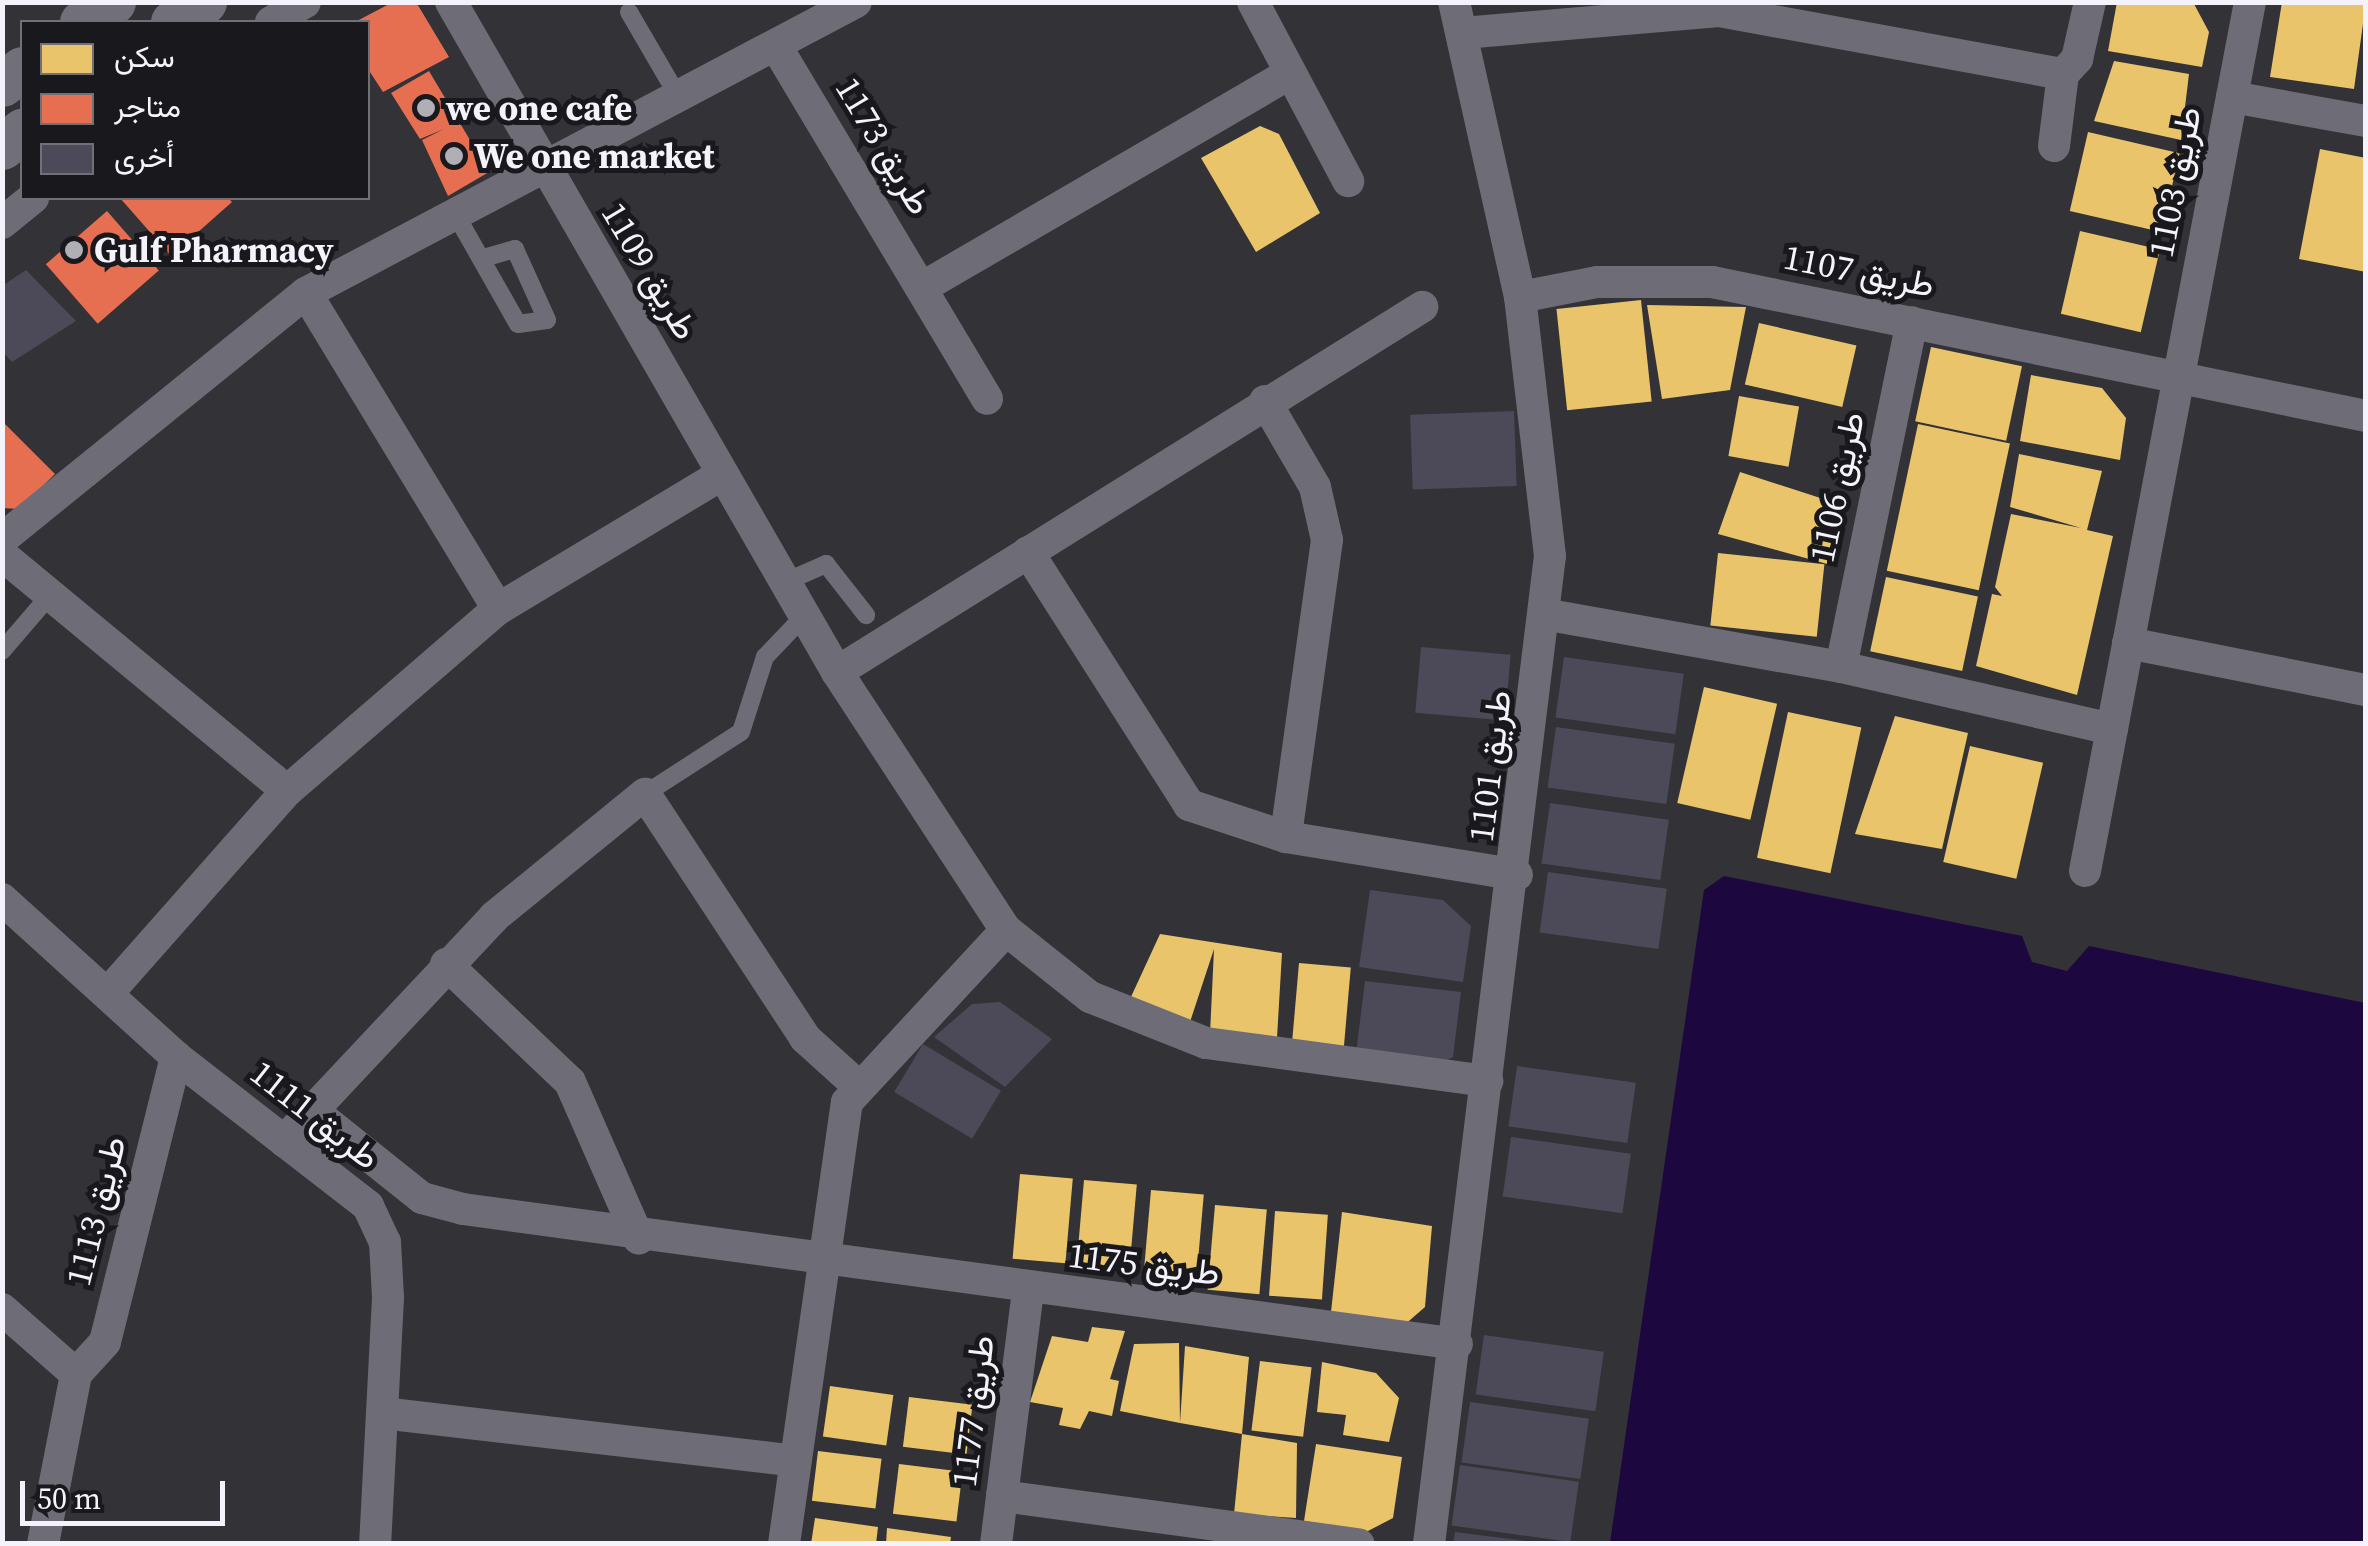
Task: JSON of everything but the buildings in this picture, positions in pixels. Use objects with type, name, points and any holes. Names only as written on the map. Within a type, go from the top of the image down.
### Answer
[{"type":"street","points":[[85,20],[113,2]]},
{"type":"street","points":[[176,20],[204,2]]},
{"type":"street","points":[[274,20],[304,2]]},
{"type":"street","name":"طريق 1109","points":[[450,2],[837,672],[1006,930],[1090,997],[1206,1044],[1486,1080]]},
{"type":"street","points":[[2,539],[306,293],[856,2]]},
{"type":"street","points":[[1253,2],[1286,76],[1348,180]]},
{"type":"street","points":[[2054,146],[2064,74],[2077,59],[2090,2]]},
{"type":"street","name":"طريق 1103","points":[[2085,871],[2250,2]]},
{"type":"street","points":[[1458,18],[1719,7],[2064,74]]},
{"type":"street","name":"طريق 1101","points":[[1429,1544],[1548,616],[1544,461],[1520,297],[1458,18]]},
{"type":"street","name":"طريق 1173","points":[[776,46],[987,399]]},
{"type":"street","points":[[923,287],[1286,76]]},
{"type":"street","points":[[2232,97],[2366,121]]},
{"type":"street","points":[[2,222],[30,200]]},
{"type":"street","name":"طريق 1107","points":[[1520,297],[1674,278],[2179,377]]},
{"type":"street","points":[[306,293],[498,609]]},
{"type":"street","points":[[837,672],[1422,307]]},
{"type":"street","name":"طريق 1106","points":[[1841,667],[1912,322]]},
{"type":"street","points":[[2179,377],[2366,416]]},
{"type":"street","points":[[1265,402],[1315,487],[1326,540],[1286,837]]},
{"type":"street","points":[[108,994],[288,791],[498,609],[724,474]]},
{"type":"street","points":[[1028,552],[1171,788],[1213,818],[1286,837],[1516,875]]},
{"type":"street","points":[[2,555],[288,791]]},
{"type":"street","points":[[1548,616],[1841,667],[2112,730]]},
{"type":"street","points":[[2128,643],[2366,690]]},
{"type":"street","points":[[284,1141],[446,964],[549,866],[645,794],[806,1038],[857,1085]]},
{"type":"street","name":"طريق 1111","points":[[2,899],[176,1057],[368,1206],[385,1242],[375,1544]]},
{"type":"street","points":[[784,1544],[842,1122],[857,1085],[1006,930]]},
{"type":"street","points":[[446,964],[570,1082],[639,1240]]},
{"type":"street","name":"طريق 1113","points":[[42,1544],[76,1374],[105,1342],[176,1057]]},
{"type":"street","name":"طريق 1175","points":[[312,1111],[422,1198],[639,1240],[1457,1344]]},
{"type":"street","name":"طريق 1177","points":[[996,1544],[1028,1289]]},
{"type":"street","points":[[2,1309],[76,1374]]},
{"type":"street","points":[[382,1413],[795,1461]]},
{"type":"street","points":[[1002,1496],[1360,1544]]},
{"type":"lane","points":[[629,12],[679,98]]},
{"type":"lane","points":[[456,215],[518,324],[547,320],[515,249],[481,258]]},
{"type":"lane","points":[[785,582],[826,564],[866,616]]},
{"type":"lane","points":[[2,651],[50,595]]},
{"type":"lane","points":[[645,794],[741,732],[765,657],[804,616]]},
{"type":"shaded area","points":[[1724,876],[2022,936],[2032,962],[2067,971],[2089,946],[2365,1003],[2365,1543],[1610,1543],[1704,890]]},
{"type":"place","name":"we one cafe","points":[[426,108]]},
{"type":"place","name":"We one market","points":[[454,156]]},
{"type":"place","name":"Gulf Pharmacy","points":[[74,250]]}]
